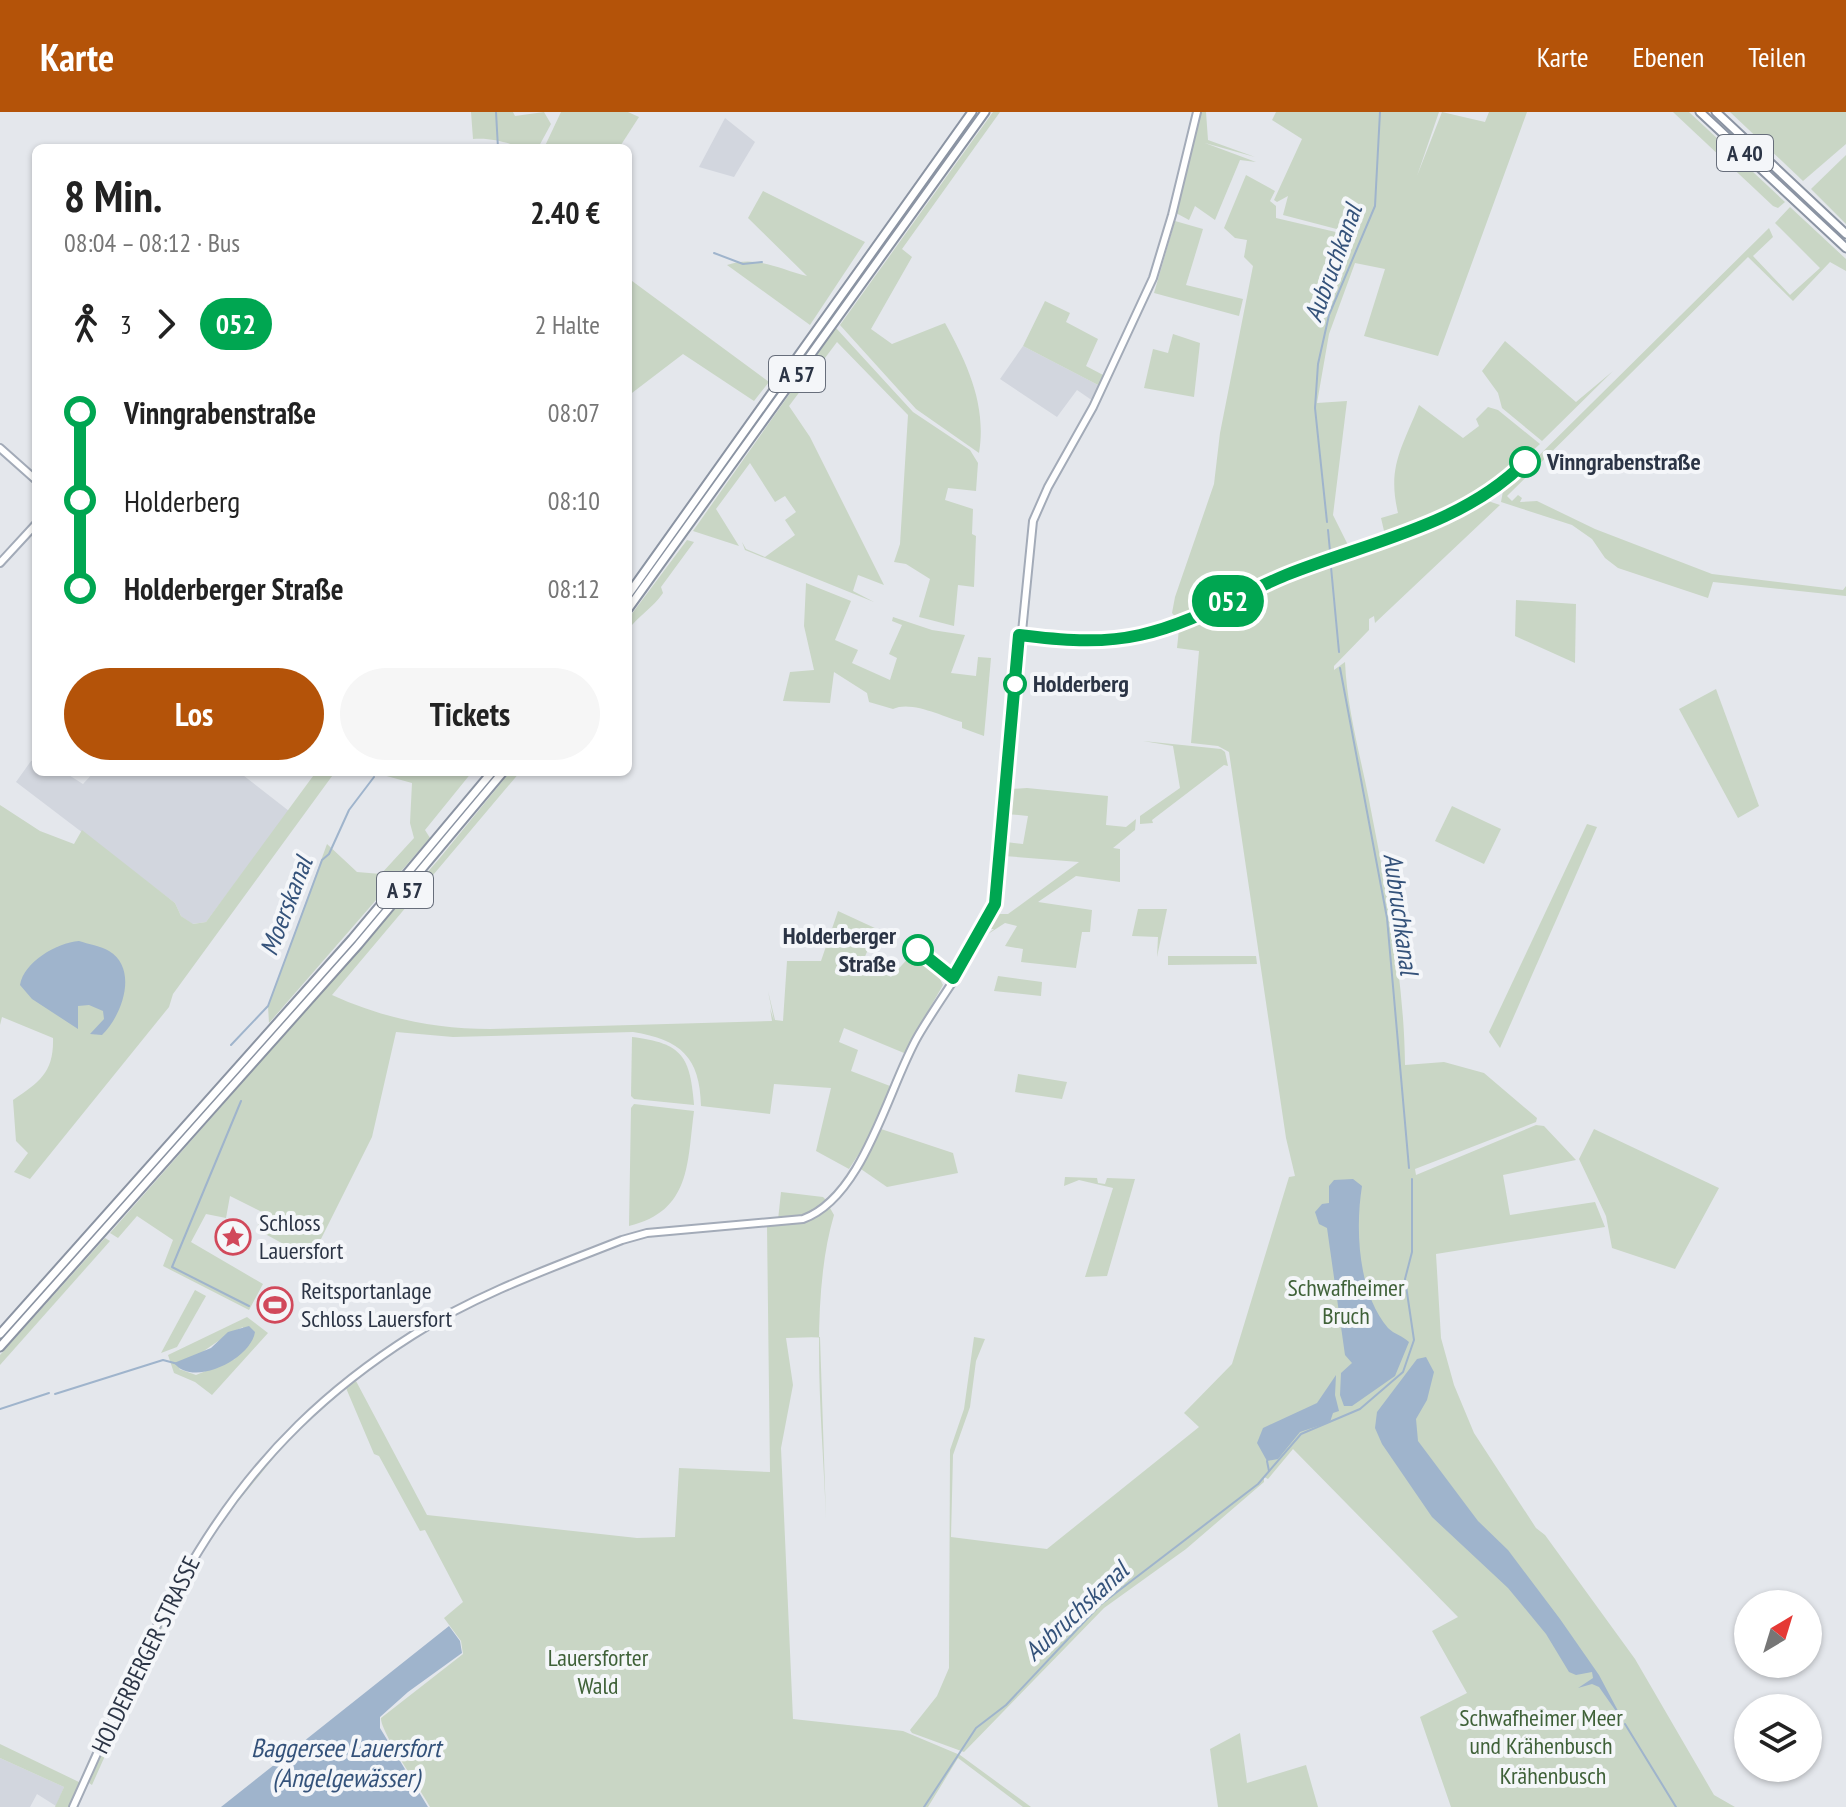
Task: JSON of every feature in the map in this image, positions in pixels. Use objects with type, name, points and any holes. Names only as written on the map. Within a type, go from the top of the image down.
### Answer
[{"type":"highway","name":"A 57","points":[[632,603],[972,112]]},
{"type":"highway","name":"A 57","points":[[683,527],[985,112]]},
{"type":"highway","name":"A 40","points":[[1700,112],[1846,248]]},
{"type":"highway","name":"A 40","points":[[1716,112],[1846,234]]},
{"type":"highway","name":"A 57","points":[[632,590],[674,540]]},
{"type":"highway","name":"A 57","points":[[104,1224],[489,776]]},
{"type":"highway","name":"A 57","points":[[0,1334],[358,945],[500,776]]},
{"type":"highway","name":"A 57","points":[[0,1347],[95,1234]]},
{"type":"main road","name":"HOLDERBERGER STRASSE","points":[[73,1807],[171,1595],[214,1524],[276,1445],[345,1381],[414,1334],[477,1300],[622,1240],[647,1233],[803,1219],[821,1211],[842,1188],[878,1129],[908,1054],[984,929],[995,904],[1033,521],[1100,395],[1147,292],[1166,236],[1197,112]]},
{"type":"main road","points":[[0,448],[32,476]]},
{"type":"main road","points":[[0,563],[32,528]]},
{"type":"shaded area","points":[[725,118],[755,142],[734,177],[699,167]]},
{"type":"shaded area","points":[[1023,346],[1100,386],[1093,401],[1077,390],[1057,417],[1000,379]]},
{"type":"shaded area","points":[[31,761],[32,776],[70,776],[83,784],[90,776],[244,776],[289,811],[206,922],[192,924],[181,916],[175,903],[16,782]]},
{"type":"shaded area","points":[[0,1758],[64,1787],[56,1806],[37,1794],[30,1807],[0,1807]]},
{"type":"green space","points":[[471,112],[513,112],[515,116],[544,112],[551,124],[540,144],[473,139]]},
{"type":"green space","points":[[561,112],[628,112],[639,117],[622,144],[546,144]]},
{"type":"green space","points":[[993,112],[1000,112],[902,249],[912,257],[871,329],[892,344],[945,323],[968,369],[978,401],[979,453],[916,409],[840,325]]},
{"type":"green space","points":[[1199,112],[1206,112],[1208,140],[1255,157],[1205,143],[1256,162],[1240,160],[1215,220],[1195,206],[1189,220],[1176,213]]},
{"type":"green space","points":[[1276,112],[1439,112],[1417,176],[1442,112],[1485,122],[1489,112],[1527,112],[1438,356],[1364,336],[1385,269],[1355,263],[1329,334],[1317,403],[1347,401],[1333,515],[1349,547],[1178,620],[1172,613],[1175,597],[1214,484],[1220,433],[1253,266],[1244,257],[1247,240],[1235,238],[1224,228],[1246,175],[1275,191],[1270,201],[1276,206],[1276,218],[1357,237],[1357,229],[1348,232],[1283,215],[1288,196],[1277,202],[1274,200],[1302,139],[1272,120]]},
{"type":"green space","points":[[1673,112],[1689,112],[1785,202],[1778,208],[1773,206]]},
{"type":"green space","points":[[1730,112],[1846,112],[1846,144],[1803,181]]},
{"type":"green space","points":[[1846,155],[1846,224],[1811,189]]},
{"type":"green space","points":[[763,191],[865,242],[810,325],[727,265],[758,262],[807,276],[748,218]]},
{"type":"green space","points":[[1790,207],[1846,259],[1846,271],[1830,262],[1793,301],[1748,257],[1507,496],[1512,501],[1518,495],[1522,498],[1520,502],[1537,501],[1595,529],[1712,574],[1843,590],[1846,586],[1846,596],[1713,582],[1708,598],[1618,568],[1605,558],[1592,539],[1572,525],[1501,502],[1503,491],[1769,228],[1773,237],[1753,256],[1790,295],[1820,268],[1775,223]]},
{"type":"green space","points":[[1175,221],[1203,229],[1186,285],[1243,299],[1239,316],[1154,293]]},
{"type":"green space","points":[[632,281],[769,382],[754,401],[683,354],[632,393]]},
{"type":"green space","points":[[1045,301],[1070,313],[1066,322],[1098,339],[1086,366],[1105,376],[1100,386],[1023,346]]},
{"type":"green space","points":[[836,328],[913,412],[970,450],[978,463],[976,491],[948,488],[945,500],[973,509],[972,534],[976,536],[974,587],[958,585],[954,626],[919,617],[930,579],[906,564],[894,562],[900,544],[908,415],[837,342],[789,406],[810,437],[884,585],[858,575],[853,591],[874,602],[745,550],[742,542],[746,549],[765,557],[795,535],[785,520],[796,512],[785,496],[775,502],[750,463],[716,509],[739,546],[693,531]]},
{"type":"green space","points":[[1173,334],[1200,343],[1194,397],[1144,388],[1153,349],[1168,353]]},
{"type":"green space","points":[[1505,341],[1576,402],[1613,371],[1542,441],[1502,408],[1498,393],[1482,371]]},
{"type":"green space","points":[[1419,405],[1463,438],[1479,426],[1476,419],[1488,407],[1498,410],[1540,444],[1485,494],[1461,508],[1385,535],[1381,518],[1398,513],[1395,470]]},
{"type":"green space","points":[[1488,501],[1500,505],[1375,623],[1374,616],[1369,619],[1369,630],[1334,666],[1334,670],[1345,662],[1351,714],[1393,932],[1405,1065],[1444,1062],[1484,1073],[1537,1118],[1536,1122],[1415,1169],[1416,1175],[1536,1125],[1544,1126],[1576,1160],[1503,1175],[1510,1215],[1595,1202],[1605,1227],[1436,1254],[1441,1338],[1454,1385],[1474,1433],[1536,1528],[1545,1535],[1635,1659],[1714,1795],[1735,1807],[1451,1807],[1420,1717],[1467,1693],[1432,1631],[1458,1617],[1293,1449],[1268,1479],[1264,1477],[1264,1482],[1186,1549],[1104,1608],[964,1752],[912,1733],[910,1730],[937,1696],[949,1668],[950,1450],[964,1409],[974,1337],[985,1339],[976,1361],[970,1407],[953,1455],[951,1537],[1047,1549],[1199,1427],[1184,1413],[1232,1364],[1289,1177],[1295,1176],[1286,1138],[1229,752],[1218,746],[1191,743],[1199,651],[1177,648],[1179,629],[1315,570],[1448,522]]},
{"type":"green space","points":[[687,540],[694,542],[661,587],[663,593],[632,626],[632,614]]},
{"type":"green space","points":[[806,583],[851,601],[835,640],[858,650],[852,663],[890,680],[897,658],[889,654],[902,625],[892,621],[893,617],[932,630],[965,635],[951,673],[976,676],[978,657],[991,658],[984,736],[962,728],[962,722],[928,710],[909,707],[893,709],[869,702],[867,693],[834,672],[830,703],[783,701],[790,672],[814,670],[804,626]]},
{"type":"green space","points":[[1516,600],[1576,604],[1575,663],[1515,636]]},
{"type":"green space","points":[[1716,689],[1759,806],[1738,818],[1679,709]]},
{"type":"green space","points":[[1143,741],[1221,749],[1225,752],[1228,766],[1224,765],[1152,820],[1153,823],[1140,824],[1140,816],[1180,788],[1173,746]]},
{"type":"green space","points":[[313,776],[332,776],[173,994],[169,1007],[30,1179],[14,1172],[28,1153],[16,1141],[13,1100],[44,1075],[51,1060],[53,1038],[2,1017],[0,1025],[0,805],[40,831],[74,844],[82,830],[175,903],[181,916],[193,924],[206,922]]},
{"type":"green space","points":[[387,776],[469,776],[425,830],[430,838],[269,1023],[268,1006],[327,844],[357,872],[381,874],[414,838],[410,823],[412,783]]},
{"type":"green space","points":[[507,776],[517,776],[332,995],[409,1021],[490,1029],[772,1021],[770,1008],[774,1021],[768,991],[775,1020],[783,1021],[787,961],[821,961],[838,911],[877,929],[863,961],[891,977],[913,953],[937,973],[943,985],[904,1053],[844,1028],[839,1042],[858,1050],[851,1071],[890,1086],[875,1129],[849,1169],[816,1151],[831,1088],[774,1084],[770,1114],[701,1106],[700,1089],[692,1063],[675,1046],[650,1035],[633,1032],[453,1037],[396,1032],[372,1137],[311,1259],[256,1229],[264,1213],[230,1196],[226,1218],[206,1214],[191,1242],[263,1284],[249,1310],[163,1266],[173,1240],[137,1216],[118,1238],[110,1233],[439,859]]},
{"type":"green space","points":[[1011,789],[1108,796],[1106,825],[1126,827],[1136,819],[1135,830],[1113,848],[1120,849],[1120,882],[1076,876],[1038,902],[1092,910],[1090,932],[1082,932],[1076,968],[1021,962],[1023,949],[1005,946],[1017,926],[1005,923],[985,936],[994,929],[989,929],[997,914],[1008,914],[1079,862],[1004,856],[1006,842],[1023,844],[1028,816],[1007,814]]},
{"type":"green space","points":[[1452,806],[1501,829],[1484,864],[1435,841]]},
{"type":"green space","points":[[1587,824],[1597,827],[1500,1048],[1489,1032]]},
{"type":"green space","points":[[1138,909],[1167,909],[1157,957],[1158,937],[1132,936]]},
{"type":"green space","points":[[1168,956],[1256,956],[1257,964],[1168,965]]},
{"type":"green space","points":[[998,976],[1042,982],[1041,996],[994,991]]},
{"type":"green space","points":[[632,1037],[663,1043],[681,1055],[690,1075],[694,1105],[634,1099],[631,1096]]},
{"type":"green space","points":[[1018,1074],[1067,1082],[1062,1099],[1015,1092]]},
{"type":"green space","points":[[634,1104],[694,1111],[687,1167],[675,1197],[649,1219],[629,1226],[631,1108]]},
{"type":"green space","points":[[881,1129],[953,1153],[958,1173],[887,1187],[858,1167]]},
{"type":"green space","points":[[1594,1129],[1719,1188],[1675,1269],[1612,1248],[1606,1216],[1579,1159]]},
{"type":"green space","points":[[1065,1177],[1097,1178],[1098,1183],[1105,1184],[1107,1178],[1135,1179],[1107,1276],[1085,1277],[1113,1188],[1079,1180],[1064,1186]]},
{"type":"green space","points":[[781,1192],[823,1197],[827,1201],[804,1216],[778,1220]]},
{"type":"green space","name":"Lauersforter Wald","points":[[830,1208],[834,1215],[821,1287],[819,1337],[786,1338],[793,1385],[781,1448],[793,1719],[903,1731],[960,1755],[1031,1807],[1023,1807],[958,1758],[928,1807],[430,1807],[393,1747],[381,1718],[463,1654],[461,1641],[444,1618],[463,1602],[425,1530],[420,1531],[379,1456],[374,1454],[346,1388],[289,1439],[218,1526],[174,1601],[92,1785],[89,1783],[149,1645],[202,1545],[268,1457],[342,1388],[356,1381],[427,1515],[637,1538],[675,1537],[679,1468],[770,1472],[767,1226],[808,1221]]},
{"type":"green space","points":[[105,1238],[110,1241],[0,1365],[0,1355]]},
{"type":"green space","points":[[195,1290],[206,1296],[177,1347],[161,1353]]},
{"type":"green space","points":[[247,1317],[268,1333],[212,1395],[195,1382],[174,1373],[168,1355]],"holes":[[[243,1327],[235,1359],[196,1375],[179,1369]]]},
{"type":"green space","points":[[820,1337],[826,1519],[820,1406]]},
{"type":"green space","points":[[1240,1733],[1247,1783],[1306,1765],[1318,1807],[1218,1807],[1210,1749]]},
{"type":"green space","points":[[0,1744],[81,1783],[70,1807],[55,1807],[64,1787],[0,1758]]},
{"type":"water","points":[[79,941],[109,951],[123,969],[125,980],[121,1005],[102,1035],[90,1034],[104,1019],[103,1011],[89,1005],[78,1006],[78,1029],[32,999],[20,985],[28,969],[42,955],[61,945]]},
{"type":"water","points":[[1353,1179],[1362,1186],[1359,1241],[1370,1297],[1388,1328],[1409,1342],[1395,1376],[1352,1406],[1344,1406],[1340,1395],[1341,1373],[1352,1363],[1345,1355],[1327,1228],[1319,1224],[1315,1212],[1322,1204],[1329,1203],[1329,1186],[1334,1180]]},
{"type":"water","points":[[249,1326],[255,1332],[251,1342],[243,1352],[220,1367],[194,1372],[183,1370],[174,1363],[211,1348],[228,1332]]},
{"type":"water","points":[[1426,1357],[1434,1372],[1427,1400],[1416,1419],[1418,1441],[1478,1521],[1508,1550],[1560,1619],[1599,1675],[1625,1724],[1599,1687],[1592,1684],[1578,1688],[1593,1678],[1592,1672],[1576,1675],[1569,1672],[1546,1634],[1508,1588],[1432,1517],[1382,1444],[1375,1428],[1377,1412],[1417,1359]]},
{"type":"water","points":[[1336,1375],[1335,1395],[1339,1411],[1333,1413],[1330,1422],[1300,1432],[1278,1459],[1267,1461],[1257,1443],[1263,1428],[1317,1403]]},
{"type":"water","name":"Baggersee Lauersfort (Angelgewässer)","points":[[449,1626],[460,1641],[462,1653],[408,1692],[380,1717],[380,1728],[428,1807],[221,1807]]},
{"type":"waterway","name":"Moerskanal","points":[[496,112],[498,144]]},
{"type":"waterway","name":"Aubruchkanal","points":[[1327,522],[1315,408],[1318,364],[1329,315],[1375,206],[1380,112]]},
{"type":"waterway","points":[[714,253],[743,264],[762,262]]},
{"type":"waterway","name":"Aubruchkanal","points":[[1328,530],[1330,551]]},
{"type":"waterway","name":"Aubruchkanal","points":[[1331,567],[1339,652]]},
{"type":"waterway","name":"Aubruchkanal","points":[[1340,668],[1387,918],[1409,1168]]},
{"type":"waterway","name":"Moerskanal","points":[[231,1045],[268,1006],[322,860],[329,854],[349,810],[374,777]]},
{"type":"waterway","name":"Moerskanal","points":[[241,1101],[172,1267],[249,1306]]},
{"type":"waterway","name":"Aubruchskanal","points":[[924,1807],[976,1728],[1006,1705],[1100,1605],[1258,1484],[1301,1434],[1360,1409],[1403,1372],[1414,1340],[1405,1279],[1412,1252],[1412,1179]]},
{"type":"waterway","name":"Moerskanal","points":[[55,1394],[163,1360],[178,1364]]},
{"type":"waterway","name":"Moerskanal","points":[[0,1409],[49,1393]]},
{"type":"waterway","name":"Aubruchskanal","points":[[1267,1461],[1269,1471]]},
{"type":"waterway","points":[[1625,1724],[1676,1807]]},
{"type":"bus line","name":"052","points":[[918,950],[953,978],[984,929],[995,904],[1019,635],[1062,640],[1102,640],[1140,635],[1168,627],[1284,576],[1463,510],[1487,496],[1525,462]]},
{"type":"place","name":"Vinngrabenstraße","points":[[1525,462]]},
{"type":"place","name":"Holderberg","points":[[1015,684]]},
{"type":"place","name":"Holderberger Straße","points":[[918,950]]},
{"type":"place","name":"Schloss Lauersfort","points":[[233,1237]]},
{"type":"place","name":"Reitsportanlage Schloss Lauersfort","points":[[275,1305]]},
{"type":"park label","name":"Schwafheimer Bruch","points":[[1346,1302]]},
{"type":"park label","name":"Schwafheimer Meer und Krähenbusch","points":[[1541,1732]]},
{"type":"park label","name":"Krähenbusch","points":[[1553,1776]]}]
